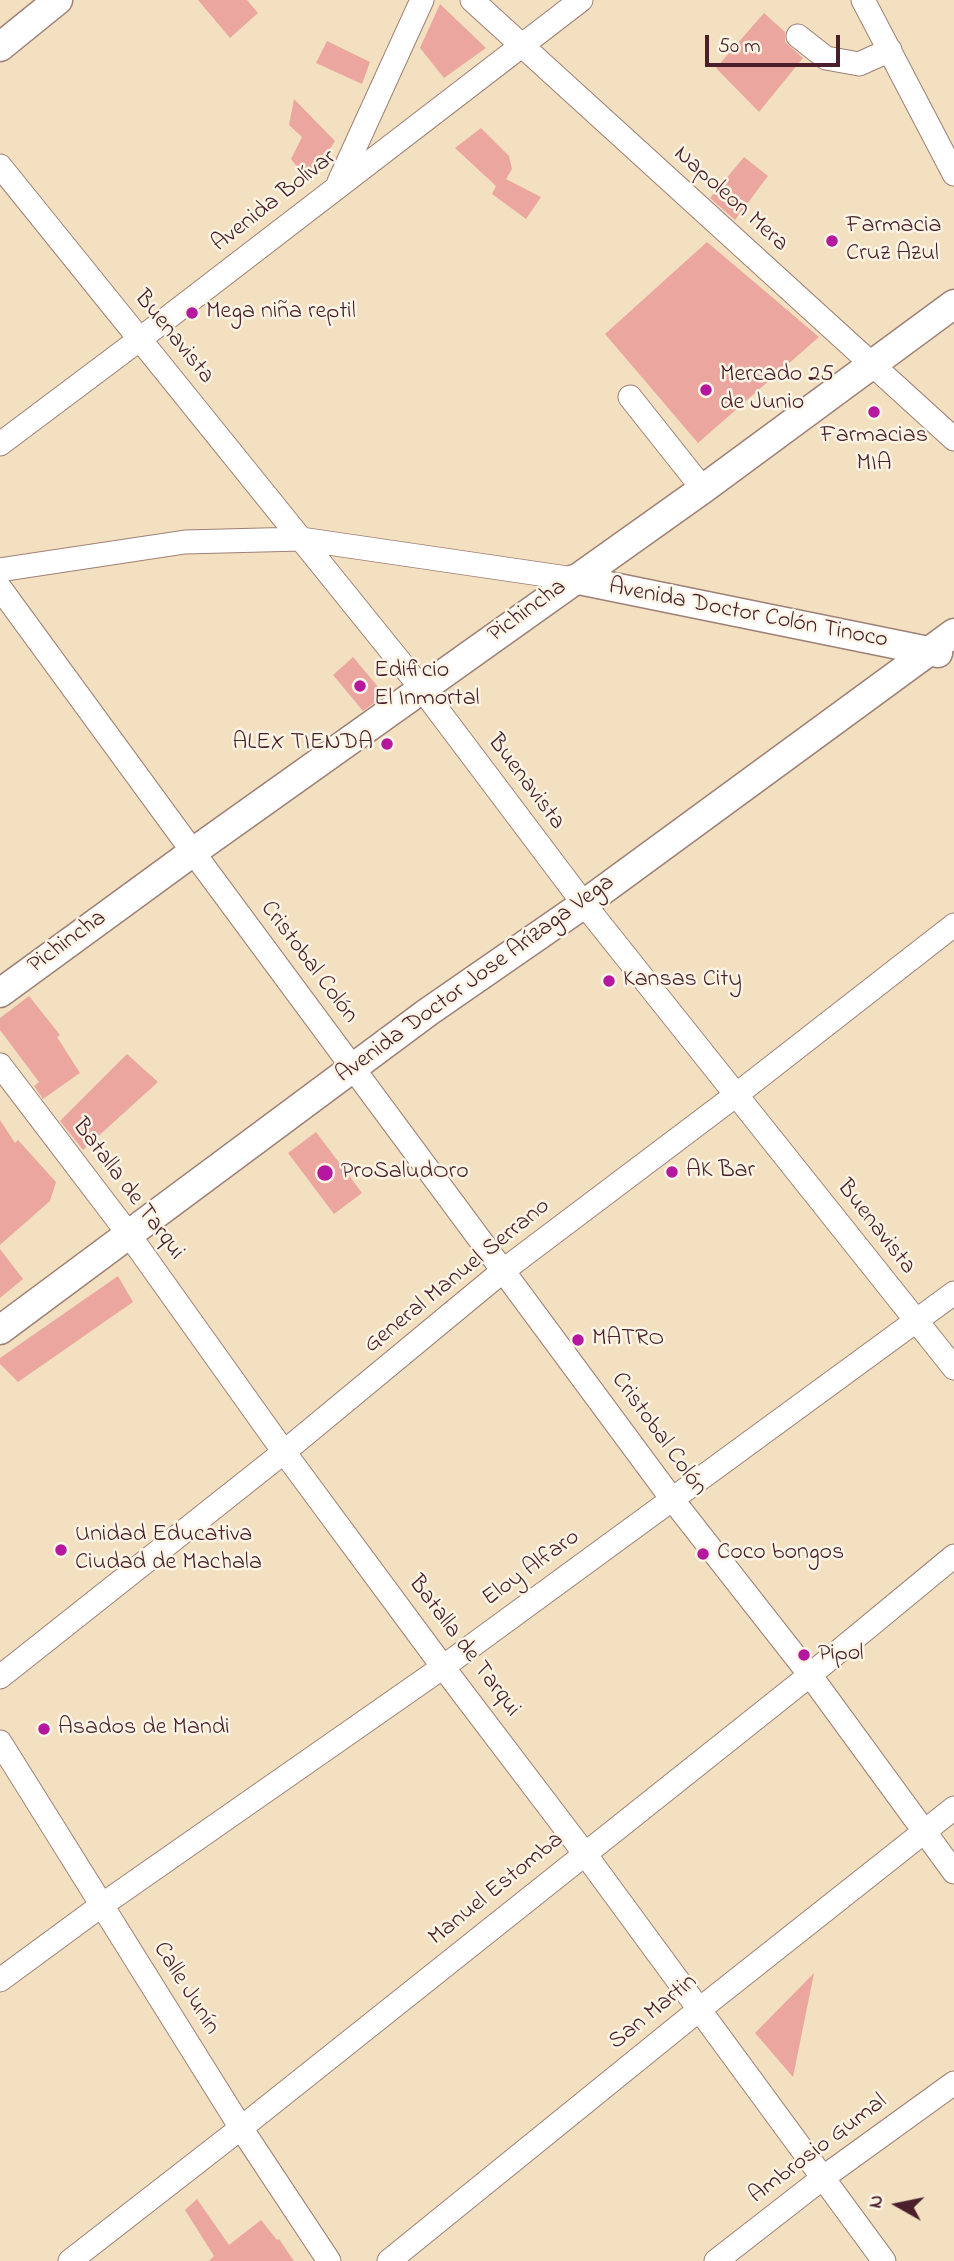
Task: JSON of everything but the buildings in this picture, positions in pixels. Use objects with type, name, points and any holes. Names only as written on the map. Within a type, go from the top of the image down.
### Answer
[{"type":"main road","points":[[0,47],[58,0]]},
{"type":"main road","name":"Pichincha","points":[[0,993],[193,852],[703,489],[954,304]]},
{"type":"main road","name":"Avenida Doctor Colón Tinoco","points":[[574,579],[941,654]]},
{"type":"main road","name":"Avenida Doctor Jose Arízaga Vega","points":[[0,1330],[428,1012],[941,654],[954,633]]},
{"type":"street","points":[[337,187],[422,0]]},
{"type":"street","name":"Napoleon Mera","points":[[472,0],[954,439]]},
{"type":"street","name":"Avenida Bolívar","points":[[0,444],[581,0]]},
{"type":"street","points":[[863,0],[954,174]]},
{"type":"street","points":[[798,36],[826,58],[859,64],[890,50]]},
{"type":"street","name":"Buenavista","points":[[0,166],[422,689],[584,904],[954,1368]]},
{"type":"street","points":[[629,397],[703,489]]},
{"type":"street","name":"Avenida Doctor Colón Tinoco","points":[[0,570],[185,542],[301,539],[574,579]]},
{"type":"street","name":"Cristobal Colón","points":[[0,588],[672,1499],[810,1675],[954,1872]]},
{"type":"street","name":"General Manuel Serrano","points":[[0,1677],[284,1452],[504,1270],[736,1096],[954,925]]},
{"type":"street","name":"Batalla de Tarqui","points":[[0,1065],[129,1235],[284,1452],[700,2009],[884,2261]]},
{"type":"street","name":"Eloy Alfaro","points":[[0,1980],[102,1905],[443,1667],[954,1293]]},
{"type":"street","name":"Manuel Estomba","points":[[70,2261],[810,1675],[954,1556]]},
{"type":"street","name":"Calle Junín","points":[[0,1742],[241,2128],[329,2261]]},
{"type":"street","name":"San Martin","points":[[389,2261],[954,1808]]},
{"type":"street","name":"Ambrosio Gumal","points":[[716,2261],[824,2177],[954,2084]]},
{"type":"place","name":"Farmacia Cruz Azul","points":[[832,241]]},
{"type":"place","name":"Mega niña reptil","points":[[192,313]]},
{"type":"place","name":"Mercado 25 de Junio","points":[[706,390]]},
{"type":"place","name":"Farmacias MIA","points":[[874,412]]},
{"type":"place","name":"Edificio El Inmortal","points":[[360,686]]},
{"type":"place","name":"ALEX TIENDA","points":[[387,744]]},
{"type":"place","name":"Kansas City","points":[[609,981]]},
{"type":"place","name":"AK Bar","points":[[672,1172]]},
{"type":"place","name":"ProSaludOro","points":[[325,1173]]},
{"type":"place","name":"MATRO","points":[[578,1340]]},
{"type":"place","name":"Unidad Educativa Ciudad de Machala","points":[[61,1550]]},
{"type":"place","name":"Coco bongos","points":[[703,1554]]},
{"type":"place","name":"Pipol","points":[[804,1655]]},
{"type":"place","name":"Asados de Mandi","points":[[44,1729]]}]
